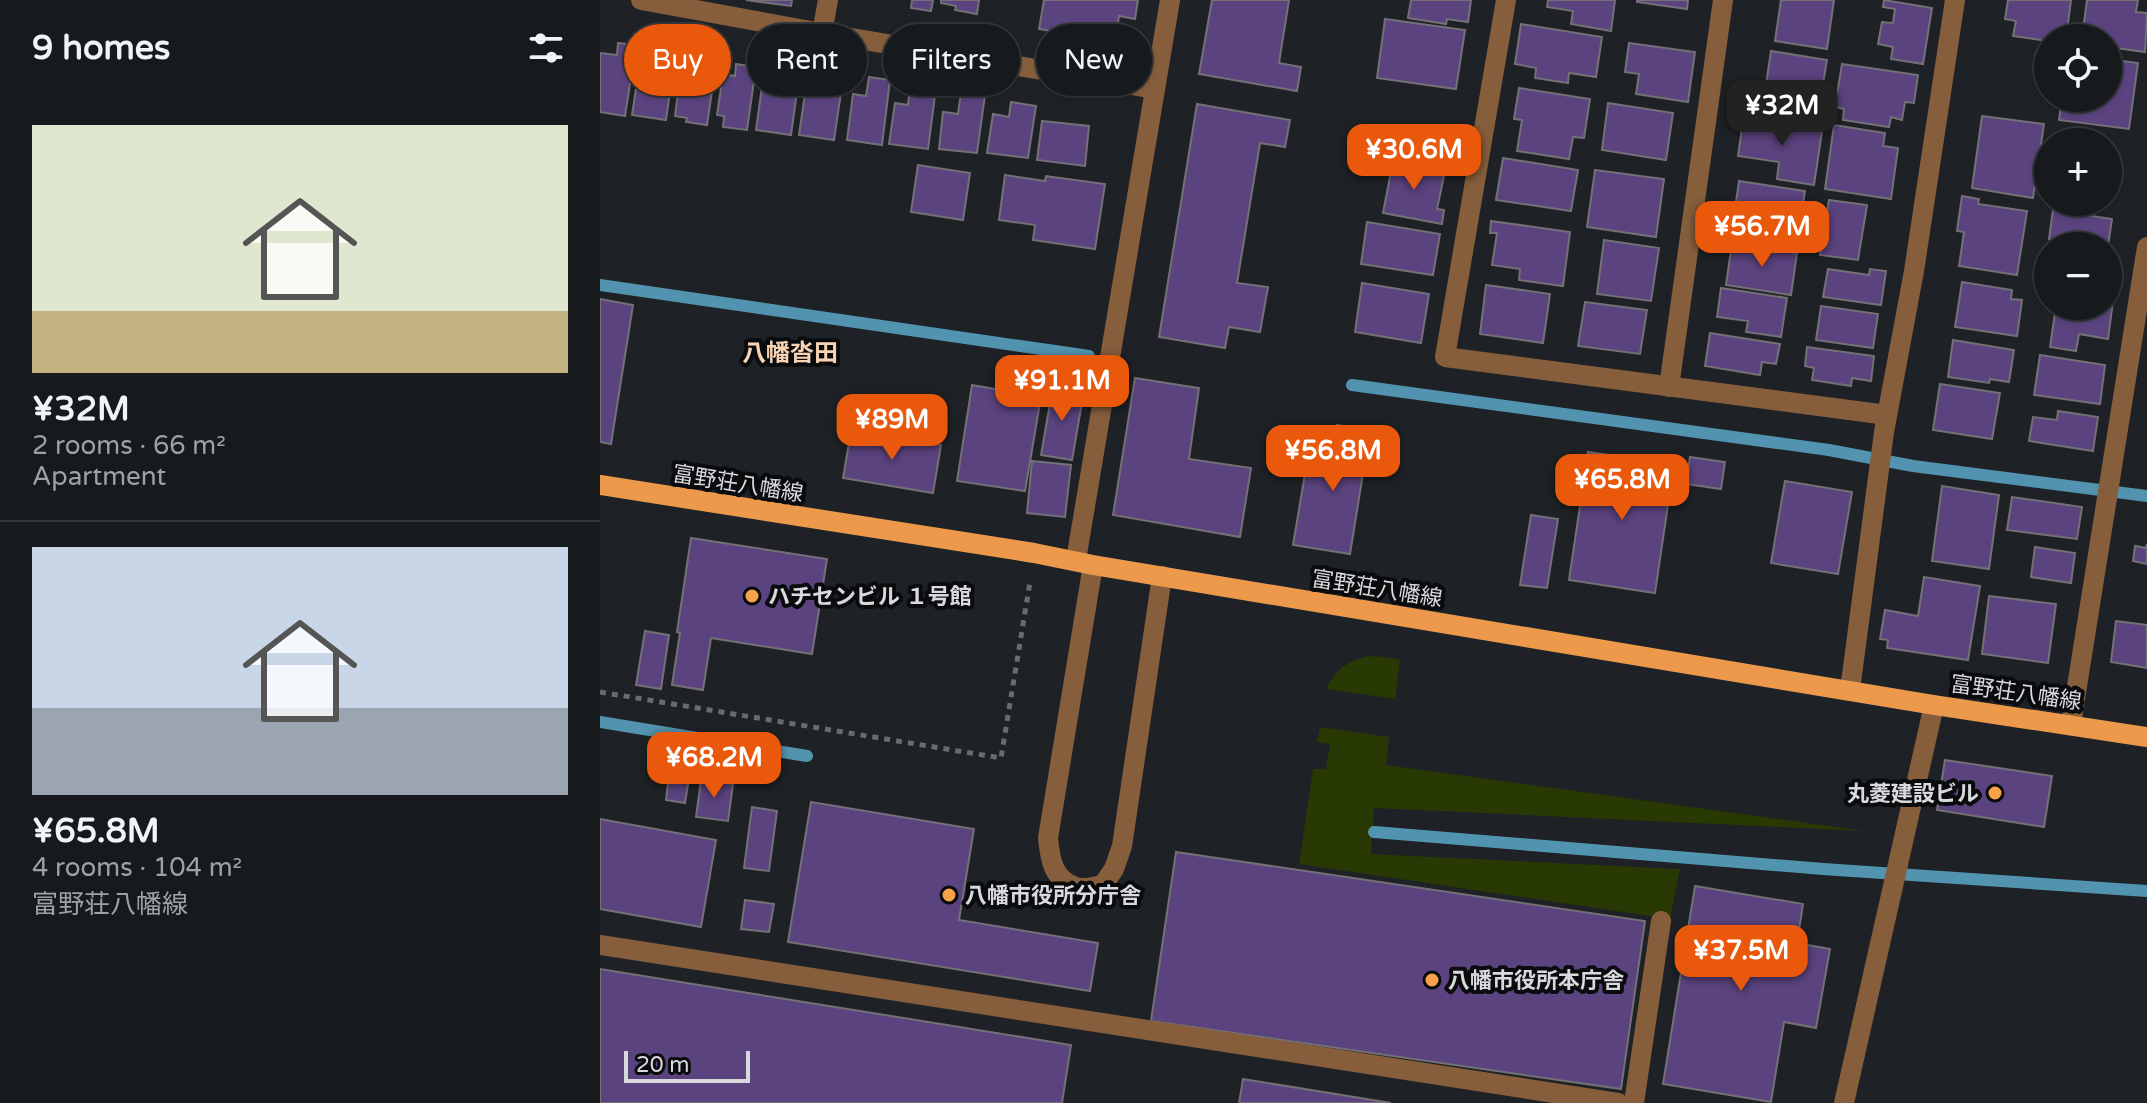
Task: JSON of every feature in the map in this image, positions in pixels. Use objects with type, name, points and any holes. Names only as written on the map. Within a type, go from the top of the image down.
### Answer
[{"type":"main road","name":"富野荘八幡線","points":[[600,485],[1034,553],[1934,705],[2147,737]]},
{"type":"street","points":[[641,0],[773,24]]},
{"type":"street","points":[[824,24],[828,0]]},
{"type":"street","points":[[1162,576],[1122,846],[1114,869],[1103,885],[1078,888],[1063,880],[1050,864],[1048,838],[1085,563],[1170,0]]},
{"type":"street","points":[[1506,0],[1445,357],[1669,387],[1885,424]]},
{"type":"street","points":[[1669,387],[1723,0]]},
{"type":"street","points":[[1850,690],[1885,424],[1914,271],[1955,0]]},
{"type":"street","points":[[867,41],[1155,89]]},
{"type":"street","points":[[2071,724],[2147,247]]},
{"type":"street","points":[[1844,1103],[1934,705]]},
{"type":"street","points":[[1634,1103],[1661,921]]},
{"type":"street","points":[[600,945],[1618,1103]]},
{"type":"path","points":[[600,692],[1001,758],[1034,553]]},
{"type":"green space","points":[[1368,656],[1400,659],[1395,699],[1326,689],[1343,667]]},
{"type":"green space","points":[[1320,727],[1389,737],[1386,765],[1866,831],[1374,808],[1371,854],[1680,869],[1670,919],[1299,864],[1313,769],[1326,769],[1330,744],[1317,742]]},
{"type":"building","points":[[746,0],[792,0],[791,6]]},
{"type":"building","points":[[912,0],[933,0],[931,11],[911,8]]},
{"type":"building","points":[[941,0],[979,0],[977,14],[955,10],[956,6],[941,3]]},
{"type":"building","points":[[1044,0],[1138,0],[1135,19],[1119,16],[1118,24],[1040,24]]},
{"type":"building","points":[[1212,0],[1289,0],[1279,63],[1301,67],[1297,91],[1199,74]]},
{"type":"building","points":[[1411,0],[1471,0],[1468,22],[1447,19],[1446,24],[1408,18]]},
{"type":"building","points":[[1548,0],[1615,0],[1611,31],[1571,24],[1573,11],[1547,7]]},
{"type":"building","points":[[1637,0],[1688,0],[1687,9]]},
{"type":"building","points":[[1781,0],[1834,0],[1827,49],[1775,41]]},
{"type":"building","points":[[1884,0],[1932,8],[1923,64],[1891,59],[1893,47],[1878,44],[1882,22],[1893,23],[1895,9],[1883,7]]},
{"type":"building","points":[[2008,0],[2071,0],[2068,24],[2034,24],[2034,39],[2013,36],[2016,21],[2005,19]]},
{"type":"building","points":[[2087,0],[2138,0],[2136,12],[2147,13],[2145,52],[2122,49],[2122,24],[2084,24]]},
{"type":"building","points":[[1385,19],[1465,30],[1456,89],[1377,78]]},
{"type":"building","points":[[1521,24],[1602,37],[1596,77],[1569,73],[1568,83],[1535,78],[1536,68],[1515,64]]},
{"type":"building","points":[[618,43],[624,44],[624,96],[628,96],[625,116],[600,112],[600,53],[617,55]]},
{"type":"building","points":[[1629,43],[1695,52],[1688,102],[1636,94],[1639,74],[1625,72]]},
{"type":"building","points":[[1771,51],[1827,60],[1818,113],[1763,105]]},
{"type":"building","points":[[2122,61],[2138,63],[2129,129],[2059,120],[2060,112],[2122,112]]},
{"type":"building","points":[[736,64],[747,66],[747,96],[752,96],[747,130],[723,127],[724,116],[717,115],[720,96],[731,96],[731,75],[735,76]]},
{"type":"building","points":[[1842,64],[1918,75],[1914,103],[1905,102],[1902,120],[1891,117],[1889,127],[1843,120],[1844,109],[1835,107]]},
{"type":"building","points":[[869,77],[883,79],[883,96],[888,96],[882,145],[847,140],[853,96],[867,96]]},
{"type":"building","points":[[1519,88],[1590,99],[1584,138],[1573,137],[1569,159],[1517,151],[1522,120],[1514,119]]},
{"type":"building","points":[[635,96],[669,96],[666,120],[632,115]]},
{"type":"building","points":[[678,96],[711,96],[707,125],[686,122],[687,118],[675,116]]},
{"type":"building","points":[[761,96],[796,96],[791,135],[756,130]]},
{"type":"building","points":[[805,96],[840,96],[834,140],[799,135]]},
{"type":"building","points":[[909,96],[935,96],[928,149],[889,144],[895,103],[908,105]]},
{"type":"building","points":[[960,96],[985,96],[977,153],[939,149],[943,112],[958,114]]},
{"type":"building","points":[[1011,102],[1036,106],[1028,158],[987,153],[993,114],[1009,117]]},
{"type":"building","points":[[1608,103],[1673,113],[1666,160],[1602,150]]},
{"type":"building","points":[[1197,104],[1290,120],[1285,147],[1260,143],[1237,283],[1268,287],[1260,332],[1229,327],[1225,348],[1159,337]]},
{"type":"building","points":[[1744,114],[1773,119],[1773,124],[1822,131],[1814,185],[1777,179],[1779,162],[1738,156]]},
{"type":"building","points":[[1982,116],[2044,124],[2043,128],[2034,128],[2033,198],[1972,188]]},
{"type":"building","points":[[1042,121],[1089,126],[1085,166],[1037,160]]},
{"type":"building","points":[[1834,125],[1885,133],[1883,146],[1898,148],[1891,199],[1825,189]]},
{"type":"building","points":[[1394,156],[1422,161],[1420,171],[1444,176],[1437,209],[1444,210],[1442,224],[1383,213]]},
{"type":"building","points":[[1503,158],[1578,170],[1571,211],[1496,200]]},
{"type":"building","points":[[918,165],[970,173],[963,220],[911,212]]},
{"type":"building","points":[[1595,170],[1664,179],[1656,237],[1587,227]]},
{"type":"building","points":[[1005,175],[1045,181],[1046,176],[1105,184],[1095,249],[1033,240],[1035,225],[999,220]]},
{"type":"building","points":[[1739,181],[1805,191],[1796,246],[1738,237],[1741,217],[1734,216]]},
{"type":"building","points":[[1962,196],[1979,199],[1978,204],[2027,211],[2017,275],[1959,266],[1964,232],[1957,231]]},
{"type":"building","points":[[1829,200],[1867,205],[1858,260],[1820,255]]},
{"type":"building","points":[[2052,216],[2112,219],[2110,232],[2050,232]]},
{"type":"building","points":[[1491,221],[1570,232],[1563,286],[1519,280],[1520,269],[1492,265],[1497,233],[1490,233]]},
{"type":"building","points":[[1367,222],[1440,234],[1433,275],[1361,264]]},
{"type":"building","points":[[1604,240],[1659,248],[1651,301],[1597,294]]},
{"type":"building","points":[[1732,243],[1797,253],[1791,295],[1726,285]]},
{"type":"building","points":[[1828,269],[1869,275],[1870,269],[1886,271],[1881,305],[1823,297]]},
{"type":"building","points":[[1962,282],[2012,290],[2011,299],[2022,300],[2017,336],[1955,327]]},
{"type":"building","points":[[1362,283],[1429,294],[1421,343],[1355,332]]},
{"type":"building","points":[[1486,285],[1550,294],[1543,343],[1480,334]]},
{"type":"building","points":[[1721,288],[1787,298],[1781,337],[1746,332],[1748,321],[1717,317]]},
{"type":"building","points":[[600,299],[633,305],[611,444],[600,442]]},
{"type":"building","points":[[1585,302],[1647,310],[1640,354],[1578,346]]},
{"type":"building","points":[[1821,306],[1878,314],[1873,348],[1816,340]]},
{"type":"building","points":[[2054,320],[2110,320],[2108,339],[2079,334],[2076,351],[2050,347]]},
{"type":"building","points":[[1710,333],[1780,344],[1776,364],[1762,362],[1760,375],[1705,366]]},
{"type":"building","points":[[1953,340],[2014,350],[2009,382],[1990,379],[1989,383],[1948,377]]},
{"type":"building","points":[[1807,347],[1874,356],[1871,381],[1852,378],[1851,386],[1812,380],[1814,368],[1805,366]]},
{"type":"building","points":[[2040,355],[2105,365],[2100,404],[2034,395]]},
{"type":"building","points":[[1135,378],[1199,388],[1189,459],[1251,468],[1240,537],[1113,515]]},
{"type":"building","points":[[1940,384],[2000,393],[1992,439],[1933,430]]},
{"type":"building","points":[[972,385],[1041,397],[1025,491],[957,481]]},
{"type":"building","points":[[1053,386],[1084,391],[1072,460],[1041,455]]},
{"type":"building","points":[[2058,411],[2098,417],[2093,451],[2029,441],[2033,417],[2057,420]]},
{"type":"building","points":[[1337,425],[1370,430],[1350,554],[1293,545],[1309,450],[1333,454]]},
{"type":"building","points":[[851,431],[941,445],[933,493],[843,478]]},
{"type":"building","points":[[1588,452],[1674,464],[1655,593],[1569,580]]},
{"type":"building","points":[[1690,457],[1725,462],[1721,489],[1686,484]]},
{"type":"building","points":[[1032,461],[1071,465],[1065,517],[1027,513]]},
{"type":"building","points":[[1785,481],[1852,492],[1838,574],[1771,563]]},
{"type":"building","points":[[1942,486],[1999,495],[1989,569],[1932,561]]},
{"type":"building","points":[[2012,497],[2082,507],[2077,539],[2007,530]]},
{"type":"building","points":[[1531,515],[1558,519],[1547,588],[1520,585]]},
{"type":"building","name":"ハチセンビル １号館","points":[[691,538],[827,559],[812,654],[711,638],[703,690],[672,685]]},
{"type":"building","points":[[2147,544],[2147,564],[2133,561],[2135,546],[2146,548]]},
{"type":"building","points":[[2035,547],[2075,553],[2071,583],[2031,577]]},
{"type":"building","points":[[1924,577],[1980,586],[1968,660],[1887,648],[1888,640],[1880,639],[1885,610],[1918,616]]},
{"type":"building","points":[[1989,596],[2056,604],[2048,663],[1982,654]]},
{"type":"building","points":[[2116,621],[2147,625],[2147,668],[2111,662]]},
{"type":"building","points":[[645,631],[669,635],[661,689],[636,685]]},
{"type":"building","name":"丸菱建設ビル","points":[[1945,760],[2052,776],[2044,827],[1937,810]]},
{"type":"building","points":[[669,775],[689,778],[685,803],[666,800]]},
{"type":"building","points":[[701,780],[733,784],[728,821],[696,817]]},
{"type":"building","points":[[811,802],[974,829],[959,920],[1098,943],[1090,991],[788,942]]},
{"type":"building","points":[[752,807],[777,811],[769,871],[744,868]]},
{"type":"building","points":[[600,819],[716,840],[701,927],[600,909]]},
{"type":"building","points":[[1176,852],[1645,921],[1621,1089],[1151,1021]]},
{"type":"building","points":[[1695,886],[1803,904],[1797,943],[1830,949],[1816,1028],[1784,1022],[1771,1102],[1663,1084]]},
{"type":"building","points":[[745,900],[774,904],[769,932],[741,929]]},
{"type":"building","points":[[600,969],[1071,1045],[1062,1103],[600,1103]]},
{"type":"building","points":[[1243,1079],[1391,1103],[1239,1103]]},
{"type":"waterway","points":[[600,285],[1089,356]]},
{"type":"waterway","points":[[1352,385],[1829,450],[1913,466],[2147,496]]},
{"type":"waterway","points":[[600,722],[807,756]]},
{"type":"waterway","points":[[1374,832],[1823,869],[2147,891]]},
{"type":"place","name":"ハチセンビル １号館","points":[[752,596]]},
{"type":"place","name":"丸菱建設ビル","points":[[1995,793]]},
{"type":"place","name":"八幡市役所分庁舎","points":[[949,895]]},
{"type":"place","name":"八幡市役所本庁舎","points":[[1432,980]]},
{"type":"district","name":"八幡沓田","points":[[790,353]]}]
